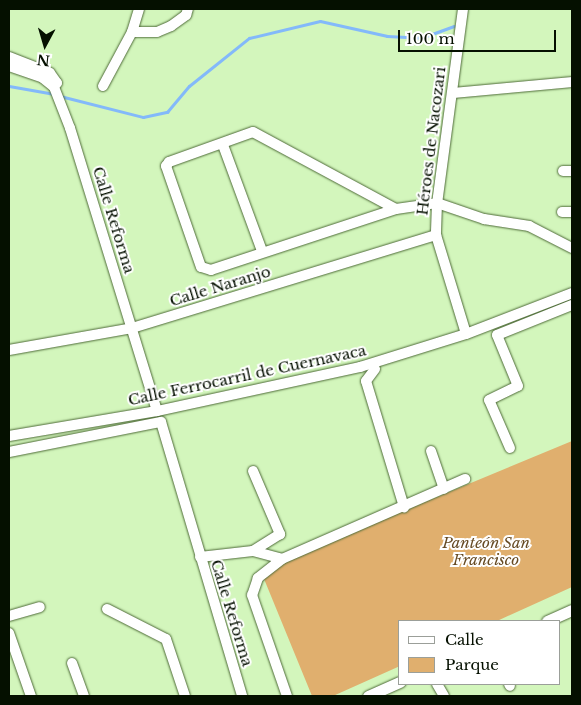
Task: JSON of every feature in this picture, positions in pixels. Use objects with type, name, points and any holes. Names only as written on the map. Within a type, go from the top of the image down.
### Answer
[{"type":"street","points":[[103,86],[132,32],[139,9]]},
{"type":"street","points":[[132,32],[157,32],[171,26],[186,15],[188,9]]},
{"type":"street","name":"Héroes de Nacozari","points":[[463,9],[437,204],[436,235],[466,334]]},
{"type":"street","points":[[9,57],[50,73],[53,84]]},
{"type":"street","points":[[9,66],[43,78],[53,84]]},
{"type":"street","points":[[453,93],[572,82]]},
{"type":"street","name":"Calle Reforma","points":[[53,84],[64,112],[157,411]]},
{"type":"street","points":[[396,209],[253,132],[223,145],[169,162],[166,166],[201,267],[211,270],[262,251],[396,209],[437,204],[484,219],[529,226],[572,248]]},
{"type":"street","points":[[223,145],[262,251]]},
{"type":"street","name":"Calle Naranjo","points":[[9,350],[132,328],[436,235]]},
{"type":"street","name":"Calle Ferrocarril de Cuernavaca","points":[[9,436],[157,411],[360,367],[466,334],[572,293]]},
{"type":"street","points":[[510,448],[489,400],[518,386],[497,335],[572,305]]},
{"type":"street","name":"Calle Ferrocarril de Cuernavaca","points":[[374,369],[366,381],[404,507]]},
{"type":"street","name":"Calle Reforma","points":[[9,452],[161,422],[242,696]]},
{"type":"street","points":[[431,451],[444,489]]},
{"type":"street","points":[[253,471],[280,534],[253,551]]},
{"type":"street","points":[[287,696],[252,596],[258,578],[282,559],[465,479]]},
{"type":"street","points":[[200,557],[253,551],[282,559]]},
{"type":"street","points":[[9,616],[40,607]]},
{"type":"street","points":[[107,609],[166,640],[185,696]]},
{"type":"street","points":[[549,620],[572,610]]},
{"type":"street","points":[[9,633],[32,696]]},
{"type":"street","points":[[72,663],[84,696]]},
{"type":"street","points":[[368,696],[384,693],[398,683]]},
{"type":"street","points":[[438,685],[444,696]]},
{"type":"green space","name":"Panteón San Francisco","points":[[572,441],[572,587],[499,620],[398,620],[398,667],[333,696],[312,696],[262,574],[271,566]]},
{"type":"waterway","points":[[60,96],[143,117],[167,112],[189,86],[249,38],[320,21],[387,36],[421,38],[454,26]]},
{"type":"waterway","points":[[9,86],[54,94]]}]
